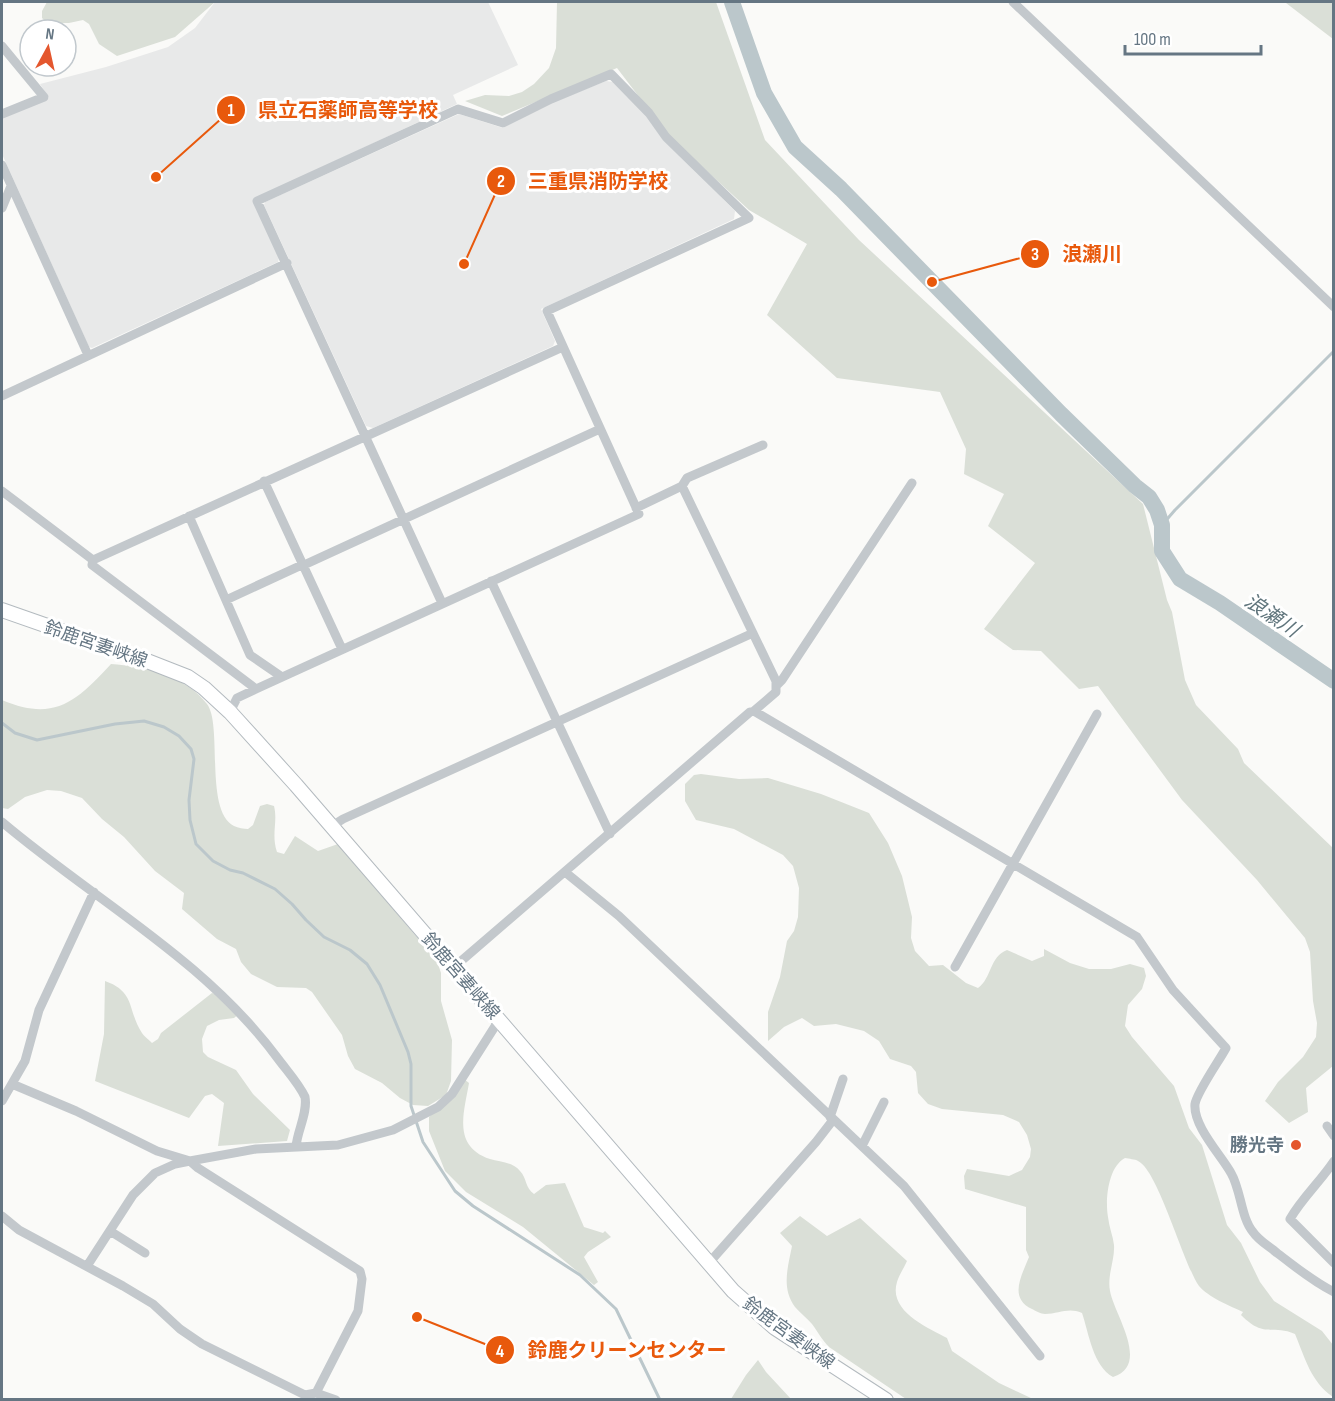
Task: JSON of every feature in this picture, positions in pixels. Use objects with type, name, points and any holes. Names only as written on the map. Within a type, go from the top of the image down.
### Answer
[{"type":"main road","name":"鈴鹿宮妻峡線","points":[[2,610],[142,659],[188,678],[204,688],[230,712],[332,826],[742,1301],[775,1328],[886,1400]]},
{"type":"street","points":[[1013,2],[1334,307]]},
{"type":"street","points":[[2,46],[44,96],[2,114]]},
{"type":"street","points":[[230,712],[237,698],[282,676],[639,514],[547,311],[749,218],[666,137],[649,113],[611,74],[551,99],[503,123],[458,109],[257,201],[442,603]]},
{"type":"street","points":[[2,165],[88,355]]},
{"type":"street","points":[[2,208],[11,186]]},
{"type":"street","points":[[2,396],[287,263]]},
{"type":"street","points":[[93,560],[563,347]]},
{"type":"street","points":[[226,600],[600,429]]},
{"type":"street","points":[[636,508],[682,486],[687,478],[763,445]]},
{"type":"street","points":[[264,481],[342,649]]},
{"type":"street","points":[[776,686],[912,483]]},
{"type":"street","points":[[453,968],[717,740],[776,692],[776,681],[682,486]]},
{"type":"street","points":[[2,491],[93,560]]},
{"type":"street","points":[[189,516],[250,655],[282,676]]},
{"type":"street","points":[[93,560],[92,565],[256,689]]},
{"type":"street","points":[[491,581],[610,834]]},
{"type":"street","points":[[332,826],[753,633]]},
{"type":"street","points":[[754,711],[1137,937],[1173,990],[1226,1048],[1196,1102],[1196,1111],[1206,1135],[1238,1188],[1250,1229],[1303,1273],[1334,1292]]},
{"type":"street","points":[[955,967],[1097,714]]},
{"type":"street","points":[[2,822],[42,856],[142,928],[219,991],[264,1040],[305,1097],[306,1106],[296,1147]]},
{"type":"street","points":[[565,872],[619,916],[904,1186],[1040,1356]]},
{"type":"street","points":[[2,1101],[25,1060],[39,1010],[94,892]]},
{"type":"street","points":[[87,1266],[133,1194],[143,1183],[163,1169],[190,1161],[256,1149],[338,1145],[393,1130],[438,1107],[452,1094],[499,1020]]},
{"type":"street","points":[[708,1264],[816,1142],[831,1119],[843,1079]]},
{"type":"street","points":[[12,1084],[76,1111],[157,1151],[190,1161],[360,1270],[362,1278],[358,1311],[316,1393]]},
{"type":"street","points":[[862,1146],[884,1102]]},
{"type":"street","points":[[1327,1126],[1334,1136]]},
{"type":"street","points":[[1334,1161],[1290,1219],[1334,1263]]},
{"type":"street","points":[[2,1216],[19,1230],[153,1304],[180,1329],[202,1344],[305,1395],[316,1393],[336,1400]]},
{"type":"street","points":[[110,1231],[145,1253]]},
{"type":"shaded area","points":[[47,2],[215,2],[175,37],[117,56],[99,44],[89,24],[83,20],[42,18],[42,11]]},
{"type":"shaded area","points":[[215,2],[488,2],[518,65],[453,95],[457,104],[254,199],[279,258],[278,262],[92,348],[89,347],[2,154],[2,118],[49,98],[40,84],[63,78],[78,78],[78,74],[168,47],[195,28]]},
{"type":"shaded area","points":[[557,2],[716,2],[765,140],[859,240],[1143,504],[1172,612],[1185,680],[1196,705],[1238,749],[1244,763],[1333,848],[1333,1066],[1306,1088],[1308,1112],[1289,1123],[1265,1101],[1278,1082],[1303,1057],[1316,1037],[1317,1023],[1313,1001],[1310,952],[1305,938],[1257,880],[1182,800],[1098,686],[1079,689],[1041,651],[1013,650],[984,629],[1035,563],[988,526],[1004,494],[964,474],[966,449],[940,392],[837,378],[767,315],[807,244],[749,210],[669,136],[617,68],[502,116],[465,101],[485,95],[509,96],[522,92],[534,84],[549,68],[556,48]]},
{"type":"shaded area","points":[[1333,2],[1333,39],[1286,3]]},
{"type":"shaded area","points":[[606,81],[613,82],[646,115],[663,140],[735,211],[734,219],[541,309],[555,341],[553,346],[373,428],[366,426],[264,205],[265,202],[459,114],[503,128],[546,105]]},
{"type":"shaded area","points":[[111,664],[137,667],[164,674],[188,686],[207,704],[212,715],[214,730],[219,804],[225,817],[234,826],[248,829],[253,825],[260,806],[267,804],[274,806],[277,852],[284,854],[295,836],[318,851],[338,844],[437,961],[441,973],[441,1001],[452,1040],[451,1081],[446,1095],[428,1106],[413,1105],[400,1098],[382,1083],[355,1069],[348,1056],[342,1035],[312,992],[306,988],[277,987],[251,974],[241,962],[236,949],[217,939],[182,909],[184,893],[155,871],[124,837],[82,798],[61,791],[47,790],[25,797],[8,809],[2,808],[2,700],[36,709],[63,704],[87,689]]},
{"type":"shaded area","points":[[694,775],[739,779],[768,778],[821,794],[869,813],[888,843],[902,876],[912,917],[911,938],[915,951],[929,966],[943,965],[966,983],[978,988],[983,984],[997,957],[1007,950],[1032,961],[1044,956],[1044,949],[1070,963],[1089,969],[1111,969],[1130,964],[1144,968],[1146,976],[1142,989],[1128,1005],[1125,1026],[1174,1086],[1189,1128],[1202,1145],[1227,1225],[1241,1243],[1260,1282],[1274,1301],[1322,1331],[1333,1345],[1333,1397],[1314,1377],[1295,1334],[1256,1327],[1241,1315],[1243,1312],[1213,1297],[1199,1286],[1154,1181],[1146,1168],[1135,1160],[1125,1158],[1119,1162],[1111,1176],[1107,1202],[1114,1245],[1110,1291],[1130,1351],[1129,1362],[1124,1371],[1113,1377],[1106,1372],[1096,1357],[1082,1313],[1068,1311],[1043,1314],[1025,1304],[1020,1299],[1019,1286],[1029,1257],[1026,1250],[1026,1207],[965,1189],[964,1176],[967,1169],[1009,1176],[1022,1170],[1030,1157],[1031,1149],[1027,1135],[1019,1122],[1003,1115],[942,1109],[928,1104],[918,1093],[916,1072],[911,1066],[890,1059],[879,1041],[864,1031],[836,1024],[814,1026],[802,1018],[784,1027],[768,1041],[768,1012],[780,977],[787,941],[794,931],[798,917],[799,888],[793,866],[783,855],[734,829],[696,820],[685,801],[685,784]]},
{"type":"shaded area","points":[[105,981],[115,985],[126,996],[137,1025],[152,1043],[161,1033],[212,993],[224,997],[239,1014],[234,1018],[219,1020],[207,1026],[202,1039],[203,1052],[208,1057],[236,1070],[253,1094],[290,1130],[287,1141],[218,1146],[224,1103],[212,1094],[205,1096],[189,1118],[95,1081],[104,1034]]},
{"type":"shaded area","points":[[464,1079],[469,1083],[463,1127],[470,1146],[490,1159],[517,1168],[534,1194],[546,1185],[565,1183],[584,1227],[603,1233],[605,1231],[611,1237],[584,1257],[598,1282],[594,1285],[523,1227],[466,1192],[445,1171],[429,1131],[429,1117],[454,1093]]},
{"type":"shaded area","points":[[800,1216],[827,1236],[860,1218],[907,1261],[898,1279],[896,1292],[898,1302],[904,1310],[920,1324],[947,1338],[952,1351],[999,1383],[1033,1399],[906,1399],[829,1347],[812,1324],[795,1307],[788,1292],[787,1277],[792,1246],[780,1233]]},
{"type":"shaded area","points":[[758,1360],[766,1372],[791,1399],[731,1399]]},
{"type":"waterway","name":"浪瀬川","points":[[732,2],[764,93],[795,147],[841,189],[1061,414],[1149,497],[1162,525],[1162,551],[1180,579],[1220,603],[1334,681]]},
{"type":"waterway","points":[[1162,525],[1334,351]]},
{"type":"waterway","points":[[2,723],[15,733],[37,740],[115,724],[144,721],[164,727],[179,736],[191,749],[194,759],[189,800],[190,820],[196,844],[213,861],[275,889],[324,937],[350,950],[367,964],[380,985],[408,1052],[411,1064],[411,1106],[423,1142],[455,1191],[473,1206],[580,1275],[616,1309],[660,1400]]},
{"type":"place","name":"県立石薬師高等学校","points":[[156,177]]},
{"type":"place","name":"三重県消防学校","points":[[464,264]]},
{"type":"place","name":"浪瀬川","points":[[932,282]]},
{"type":"place","name":"勝光寺","points":[[1296,1145]]},
{"type":"place","name":"鈴鹿クリーンセンター","points":[[417,1317]]}]
